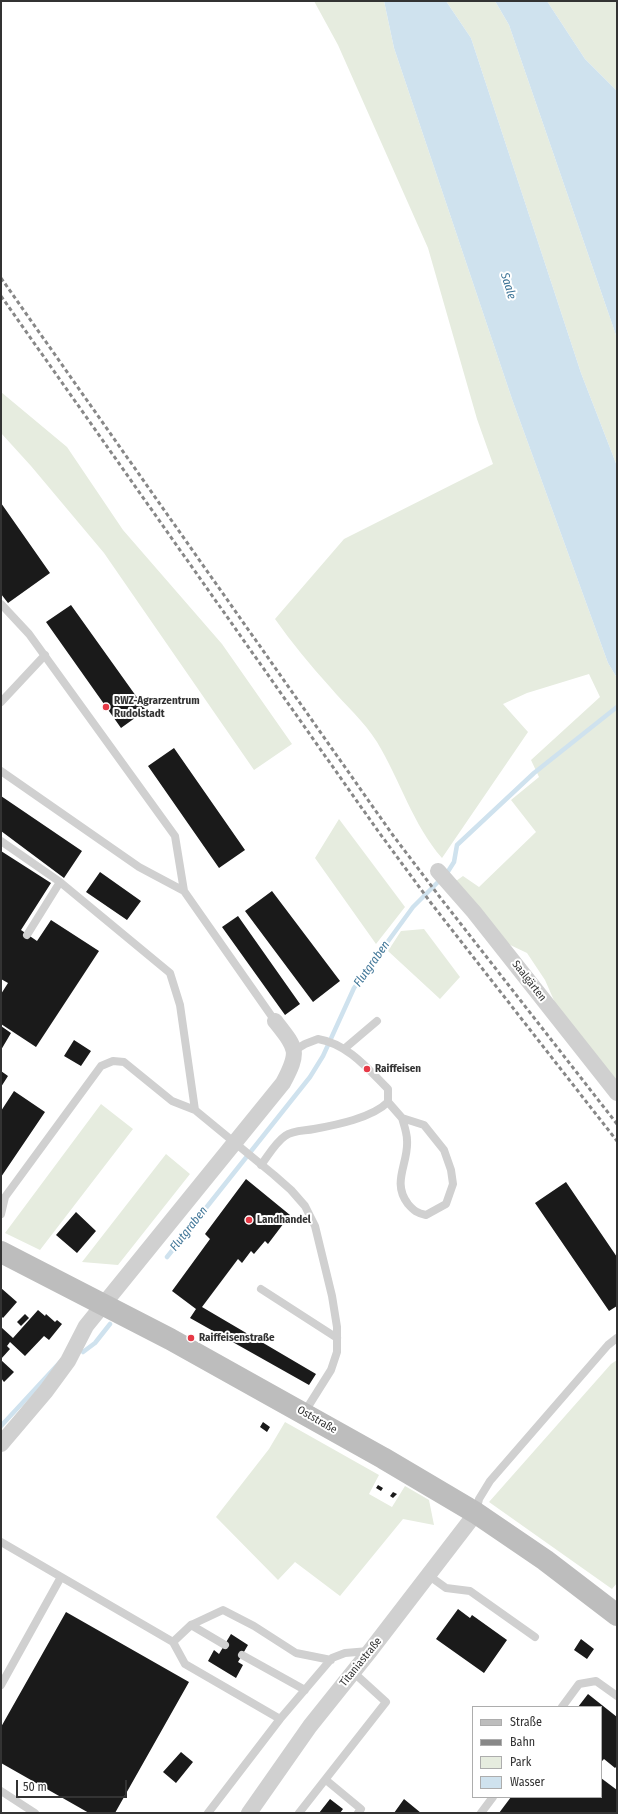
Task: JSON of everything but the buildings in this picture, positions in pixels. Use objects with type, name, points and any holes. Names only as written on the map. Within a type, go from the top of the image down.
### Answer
[{"type":"street","name":"Saalgärten","points":[[443,877],[474,912],[617,1093]]},
{"type":"street","points":[[1,1444],[46,1391],[68,1361],[86,1326],[103,1303],[239,1147],[283,1083],[293,1064],[295,1050],[289,1038],[275,1021]]},
{"type":"street","name":"Oststraße","points":[[1,1252],[103,1303],[304,1413],[476,1513],[615,1609]]},
{"type":"street","name":"Titaniastraße","points":[[249,1813],[310,1726],[370,1651],[476,1513]]},
{"type":"lane","points":[[1,604],[29,634],[45,655],[175,836],[184,891],[275,1021]]},
{"type":"lane","points":[[1,702],[45,655]]},
{"type":"lane","points":[[1,771],[139,867],[184,891]]},
{"type":"lane","points":[[1,841],[60,882],[170,973],[180,1005],[195,1110]]},
{"type":"lane","points":[[27,934],[60,882]]},
{"type":"lane","points":[[344,1049],[378,1021]]},
{"type":"lane","points":[[295,1050],[318,1039],[334,1044],[356,1056],[388,1089],[388,1102],[402,1118],[407,1140],[401,1190],[407,1202],[416,1213],[426,1215],[446,1204],[453,1184],[451,1170],[444,1150],[424,1125],[402,1118]]},
{"type":"lane","points":[[1,1214],[5,1197],[102,1066],[113,1062],[124,1062],[172,1101],[195,1110],[253,1158],[291,1190],[305,1206],[311,1217],[332,1296],[337,1338],[337,1352],[335,1362],[324,1383],[304,1413]]},
{"type":"lane","points":[[261,1165],[284,1137],[295,1131],[328,1127],[371,1114],[388,1102]]},
{"type":"lane","points":[[261,1289],[337,1338]]},
{"type":"lane","points":[[476,1513],[479,1499],[490,1481],[608,1345],[617,1338]]},
{"type":"lane","points":[[1,1542],[173,1642],[185,1664],[280,1719]]},
{"type":"lane","points":[[428,1575],[446,1588],[470,1591],[536,1637]]},
{"type":"lane","points":[[1,1685],[61,1577]]},
{"type":"lane","points":[[173,1642],[191,1625],[223,1610],[254,1626],[296,1653],[331,1660]]},
{"type":"lane","points":[[191,1625],[225,1645]]},
{"type":"lane","points":[[208,1813],[280,1719],[331,1660],[345,1653],[370,1651]]},
{"type":"lane","points":[[242,1655],[305,1690]]},
{"type":"lane","points":[[300,1813],[386,1702],[352,1672]]},
{"type":"lane","points":[[563,1706],[579,1684],[596,1681],[617,1696]]},
{"type":"lane","points":[[326,1780],[361,1809],[358,1813]]},
{"type":"lane","points":[[1,1791],[35,1813]]},
{"type":"lane","points":[[481,1813],[492,1798]]},
{"type":"green space","points":[[314,1],[384,1],[394,48],[512,399],[608,663],[617,678],[617,1083],[556,1005],[545,980],[527,953],[506,943],[456,881],[463,876],[479,887],[536,832],[511,800],[539,777],[531,760],[600,697],[589,674],[527,693],[503,704],[528,732],[442,858],[432,845],[415,817],[372,734],[308,662],[275,619],[344,539],[493,464],[477,419],[428,248],[338,45]]},
{"type":"green space","points":[[446,1],[495,1],[509,25],[617,338],[617,466],[581,373],[471,38]]},
{"type":"green space","points":[[547,1],[617,1],[617,91],[585,59]]},
{"type":"green space","points":[[1,392],[67,447],[123,530],[222,644],[292,744],[254,770],[104,553],[31,466],[1,433]]},
{"type":"green space","points":[[339,819],[405,907],[376,944],[315,858]]},
{"type":"green space","points":[[424,929],[460,977],[440,999],[388,951],[401,931]]},
{"type":"green space","points":[[101,1104],[133,1129],[40,1250],[5,1233]]},
{"type":"green space","points":[[166,1154],[190,1174],[118,1265],[82,1262]]},
{"type":"green space","points":[[617,1360],[617,1583],[612,1589],[489,1502],[611,1364]]},
{"type":"green space","points":[[285,1422],[379,1475],[369,1494],[392,1507],[405,1486],[429,1500],[434,1525],[403,1519],[340,1596],[295,1562],[278,1580],[216,1517],[269,1449]]},
{"type":"water","name":"Saale","points":[[384,1],[446,1],[471,38],[581,373],[617,466],[617,678],[608,663],[512,399],[394,48]]},
{"type":"water","points":[[495,1],[547,1],[585,59],[617,91],[617,338],[509,25]]},
{"type":"waterway","name":"Flutgraben","points":[[167,1257],[310,1077],[323,1056],[354,988],[413,907],[447,873],[454,862],[457,845],[534,773],[617,707]]},
{"type":"waterway","name":"Flutgraben","points":[[83,1352],[95,1343],[110,1324]]},
{"type":"waterway","name":"Flutgraben","points":[[1,1426],[62,1360]]},
{"type":"railway","points":[[1,278],[392,834],[617,1124]]},
{"type":"railway","points":[[1,296],[378,831],[431,903],[617,1141]]},
{"type":"place","name":"RWZ-Agrarzentrum Rudolstadt","points":[[106,707]]},
{"type":"place","name":"Raiffeisen","points":[[367,1069]]},
{"type":"place","name":"Landhandel","points":[[249,1220]]},
{"type":"place","name":"Raiffeisenstraße","points":[[191,1338]]}]
